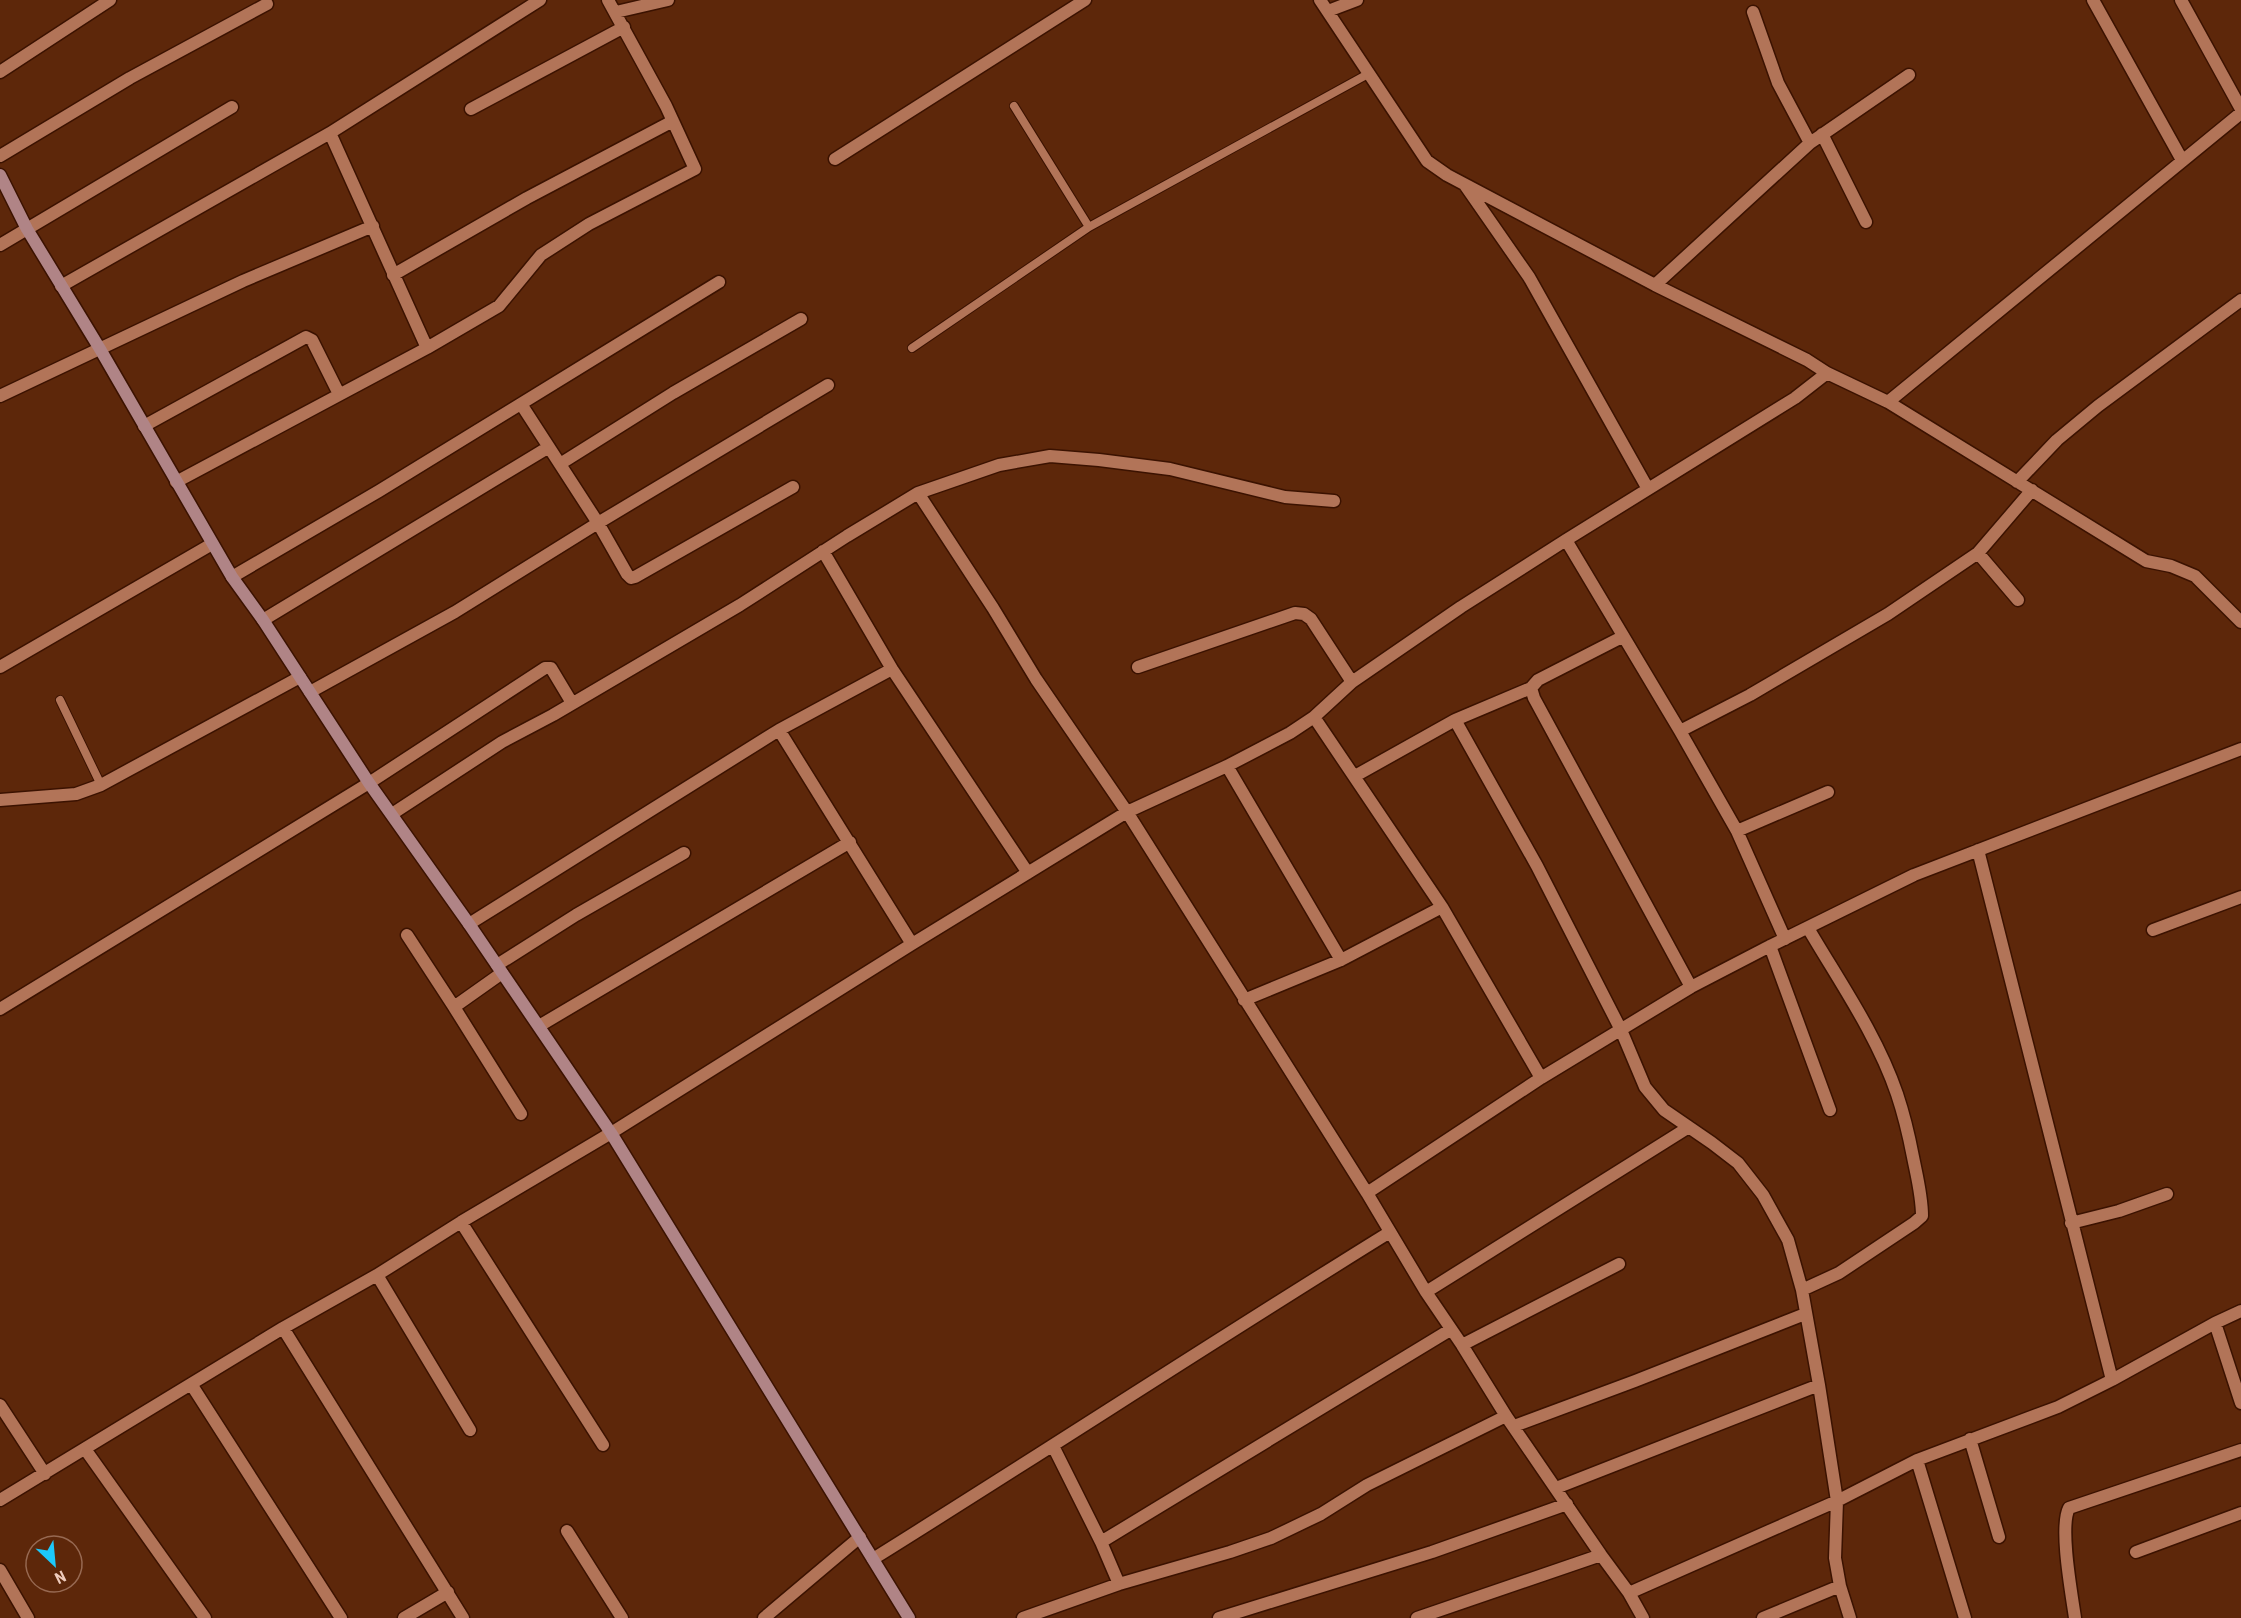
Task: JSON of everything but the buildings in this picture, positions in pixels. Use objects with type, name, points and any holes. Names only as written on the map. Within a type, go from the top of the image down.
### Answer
[{"type":"street","points":[[0,72],[110,0]]},
{"type":"street","points":[[61,286],[330,134],[540,0]]},
{"type":"street","points":[[176,482],[427,348],[499,306],[536,261],[548,251],[589,224],[695,169],[673,121],[608,0]]},
{"type":"street","points":[[616,12],[668,0]]},
{"type":"street","points":[[835,159],[1085,0]]},
{"type":"street","points":[[1320,0],[1427,161],[1447,175],[1655,285],[1888,402],[2146,561],[2171,566],[2195,576],[2241,622]]},
{"type":"street","points":[[1328,11],[1357,0]]},
{"type":"street","points":[[2093,0],[2182,160]]},
{"type":"street","points":[[2181,0],[2241,109]]},
{"type":"street","points":[[0,156],[130,78],[267,4]]},
{"type":"street","points":[[1753,12],[1778,83],[1810,143]]},
{"type":"street","points":[[471,109],[624,27]]},
{"type":"street","points":[[1655,285],[1810,143],[1909,75]]},
{"type":"street","points":[[0,245],[232,107]]},
{"type":"street","points":[[1888,402],[2241,114]]},
{"type":"street","points":[[393,276],[527,198],[673,121]]},
{"type":"street","points":[[330,134],[427,348]]},
{"type":"street","points":[[1822,134],[1866,222]]},
{"type":"street","points":[[0,175],[27,230],[100,349],[232,577],[263,620],[369,783],[469,924],[611,1133],[909,1618]]},
{"type":"street","points":[[1463,182],[1529,277],[1648,489]]},
{"type":"street","points":[[0,396],[243,281],[373,226]]},
{"type":"street","points":[[232,577],[719,282]]},
{"type":"street","points":[[2018,482],[2057,440],[2098,406],[2241,300]]},
{"type":"street","points":[[560,464],[673,393],[801,319]]},
{"type":"street","points":[[144,426],[306,337],[312,340],[339,394]]},
{"type":"street","points":[[0,1500],[611,1133],[1127,812],[1227,766],[1290,733],[1314,717],[1352,682],[1461,607],[1796,398],[1827,373]]},
{"type":"street","points":[[310,692],[455,612],[828,385]]},
{"type":"street","points":[[521,404],[631,578],[793,487]]},
{"type":"street","points":[[263,620],[549,447]]},
{"type":"street","points":[[392,814],[502,742],[740,605],[823,551],[918,494],[999,465],[1050,456],[1170,469],[1286,497],[1334,501]]},
{"type":"street","points":[[1680,731],[1750,695],[1888,614],[1978,553],[2032,490]]},
{"type":"street","points":[[918,494],[993,608],[1036,679],[1127,812],[1367,1193],[1425,1292],[1510,1421],[1629,1593],[1643,1618]]},
{"type":"street","points":[[1566,540],[1737,831],[1785,939]]},
{"type":"street","points":[[0,667],[212,544]]},
{"type":"street","points":[[823,551],[892,669],[1028,873]]},
{"type":"street","points":[[1978,553],[2018,600]]},
{"type":"street","points":[[1138,667],[1295,613],[1304,614],[1311,619],[1352,682]]},
{"type":"street","points":[[1355,776],[1455,720],[1531,688],[1538,680],[1622,637]]},
{"type":"street","points":[[0,1009],[369,783],[545,668],[551,668],[555,673],[572,703]]},
{"type":"street","points":[[469,924],[779,730],[892,669]]},
{"type":"street","points":[[0,800],[76,794],[101,785],[171,749],[300,676]]},
{"type":"street","points":[[1531,688],[1534,698],[1691,987]]},
{"type":"street","points":[[1314,717],[1442,907],[1541,1078]]},
{"type":"street","points":[[1455,720],[1537,866],[1621,1030],[1645,1087],[1664,1110],[1738,1163],[1763,1195],[1788,1240],[1802,1290],[1819,1385],[1837,1501],[1835,1542],[1840,1586],[1850,1618]]},
{"type":"street","points":[[779,730],[912,944]]},
{"type":"street","points":[[1367,1193],[1541,1078],[1691,987],[1770,946],[1914,875],[2241,749]]},
{"type":"street","points":[[1227,766],[1341,960]]},
{"type":"street","points":[[1737,831],[1828,792]]},
{"type":"street","points":[[539,1026],[850,842]]},
{"type":"street","points":[[1978,850],[2112,1380]]},
{"type":"street","points":[[454,1007],[500,969],[576,915],[684,852]]},
{"type":"street","points":[[2153,930],[2241,897]]},
{"type":"street","points":[[1244,1000],[1341,960],[1442,907]]},
{"type":"street","points":[[1802,1290],[1839,1273],[1922,1216],[1922,1201],[1897,1093],[1859,1016],[1808,928]]},
{"type":"street","points":[[407,935],[521,1114]]},
{"type":"street","points":[[1770,946],[1830,1110]]},
{"type":"street","points":[[1425,1292],[1689,1127]]},
{"type":"street","points":[[2071,1223],[2119,1211],[2166,1194]]},
{"type":"street","points":[[461,1222],[603,1445]]},
{"type":"street","points":[[873,1559],[1390,1232]]},
{"type":"street","points":[[1462,1345],[1619,1264]]},
{"type":"street","points":[[377,1275],[470,1430]]},
{"type":"street","points":[[1629,1593],[1837,1501],[1917,1460],[2058,1407],[2241,1311]]},
{"type":"street","points":[[1023,1618],[1119,1584],[1271,1538],[1321,1514],[1367,1485],[1510,1421],[1635,1381],[1805,1314]]},
{"type":"street","points":[[2215,1323],[2241,1403]]},
{"type":"street","points":[[283,1328],[463,1618]]},
{"type":"street","points":[[1101,1542],[1450,1330]]},
{"type":"street","points":[[191,1384],[341,1618]]},
{"type":"street","points":[[1556,1488],[1819,1385]]},
{"type":"street","points":[[0,1405],[45,1474]]},
{"type":"street","points":[[1970,1439],[1999,1537]]},
{"type":"street","points":[[1053,1446],[1101,1542],[1119,1584]]},
{"type":"street","points":[[85,1449],[205,1618]]},
{"type":"street","points":[[2075,1618],[2068,1573],[2066,1511],[2241,1450]]},
{"type":"street","points":[[1917,1460],[1965,1618]]},
{"type":"street","points":[[1219,1618],[1432,1552],[1567,1504]]},
{"type":"street","points":[[2136,1552],[2241,1513]]},
{"type":"street","points":[[567,1531],[622,1618]]},
{"type":"street","points":[[764,1618],[860,1537]]},
{"type":"street","points":[[1418,1618],[1601,1555]]},
{"type":"street","points":[[0,1570],[28,1618]]},
{"type":"street","points":[[1763,1618],[1840,1586]]},
{"type":"street","points":[[404,1618],[448,1592]]},
{"type":"lane","points":[[912,348],[1089,227],[1368,74]]},
{"type":"lane","points":[[1014,106],[1089,227]]},
{"type":"lane","points":[[60,700],[101,785]]}]
